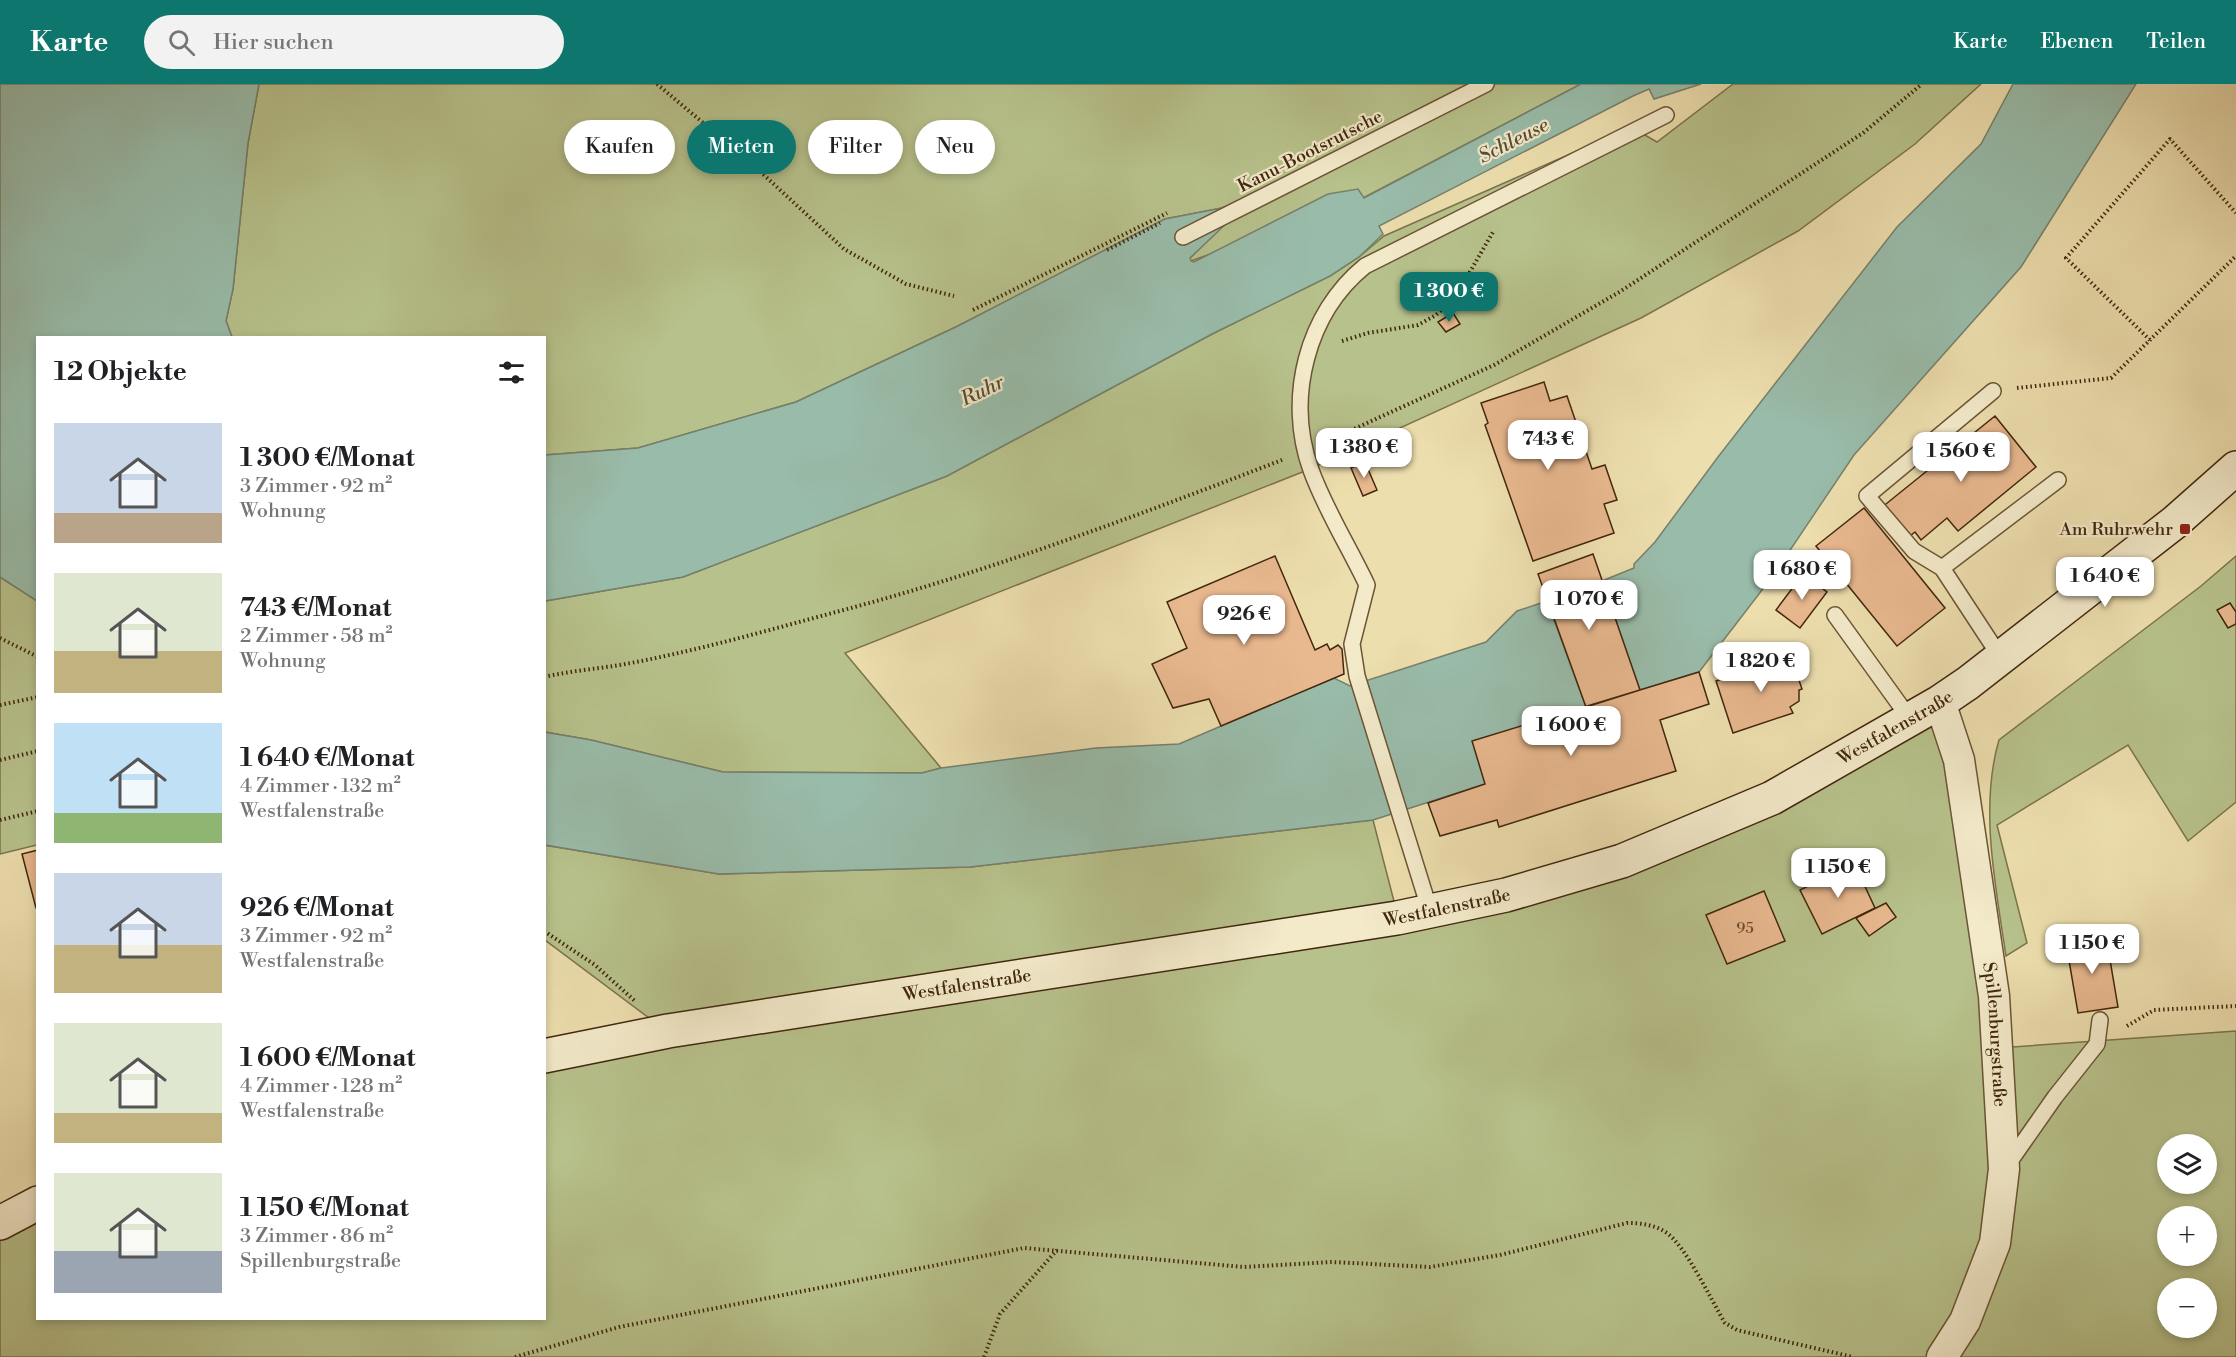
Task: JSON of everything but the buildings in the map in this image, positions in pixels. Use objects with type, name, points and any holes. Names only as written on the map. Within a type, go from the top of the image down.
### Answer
[{"type":"main road","name":"Westfalenstraße","points":[[546,1056],[668,1031],[1430,911],[1506,894],[1622,861],[1772,798],[1940,702],[2001,658],[2175,522],[2236,468]]},
{"type":"main road","points":[[0,1223],[36,1204]]},
{"type":"street","name":"Spillenburgstraße","points":[[1940,702],[1959,760],[1991,975],[2004,1169],[1995,1243],[1965,1321],[1942,1357]]},
{"type":"lane","name":"Kanu-Bootsrutsche","points":[[1183,237],[1486,84]]},
{"type":"lane","points":[[1430,911],[1357,676],[1352,644],[1367,585],[1310,469],[1300,417],[1307,352],[1329,303],[1346,281],[1365,266],[1666,115]]},
{"type":"lane","points":[[1993,391],[1867,495],[1914,551],[1942,568],[2001,658]]},
{"type":"lane","points":[[1942,568],[2058,480]]},
{"type":"lane","points":[[1835,615],[1910,719]]},
{"type":"lane","points":[[2004,1169],[2055,1097],[2097,1044],[2100,1020]]},
{"type":"path","points":[[657,84],[752,164],[844,249],[906,284],[954,296]]},
{"type":"path","points":[[2150,340],[2066,258],[2170,139],[2236,213]]},
{"type":"path","points":[[1307,352],[1368,333],[1418,325],[1436,315],[1456,296],[1516,190]]},
{"type":"path","points":[[1993,391],[2111,378],[2236,256]]},
{"type":"path","points":[[0,638],[36,656]]},
{"type":"path","points":[[546,676],[576,669]]},
{"type":"path","points":[[0,705],[36,698]]},
{"type":"path","points":[[0,760],[36,751]]},
{"type":"path","points":[[0,820],[36,811]]},
{"type":"path","points":[[546,932],[595,965],[668,1031]]},
{"type":"path","points":[[2154,1010],[2236,1006]]},
{"type":"path","points":[[515,1357],[619,1327],[833,1283],[912,1271],[1024,1248],[1244,1267],[1332,1263],[1430,1267],[1500,1255],[1627,1223],[1647,1224],[1667,1234],[1680,1246],[1725,1323],[1737,1330],[1853,1357]]},
{"type":"path","points":[[984,1357],[1000,1314],[1057,1250]]},
{"type":"green space","points":[[259,84],[1468,84],[1241,200],[1222,208],[1165,219],[958,326],[796,402],[638,448],[546,455],[546,336],[232,336],[226,321],[233,289],[248,143]]},
{"type":"green space","points":[[1495,84],[1581,84],[1363,198],[1191,261],[1190,258],[1229,220]]},
{"type":"green space","points":[[1733,84],[1981,84],[1915,144],[1798,231],[1641,318],[1310,469],[845,653],[941,768],[922,773],[723,772],[591,740],[546,732],[546,601],[683,577],[947,476],[1214,333],[1330,276],[1359,257],[1384,236],[1631,127],[1657,142]]},
{"type":"green space","points":[[2236,556],[2236,802],[2188,841],[2128,745],[1997,825],[2027,943],[2006,956],[1994,876],[1990,820],[1993,766],[1999,740],[2201,586]]},
{"type":"green space","points":[[0,577],[36,600],[36,845],[0,854]]},
{"type":"green space","points":[[1938,704],[1998,1048],[2236,1031],[2236,1357],[0,1357],[0,1226],[36,1206],[36,1320],[546,1320],[546,1059],[1622,864]]},
{"type":"green space","points":[[1373,820],[1397,913],[665,1030],[546,941],[546,845],[719,874],[970,867]]},
{"type":"water","points":[[0,84],[259,84],[248,143],[233,289],[226,321],[232,336],[36,336],[36,600],[0,577]]},
{"type":"water","points":[[1468,84],[1495,84],[1230,220],[1190,258],[1191,261],[1194,262],[1328,194],[1358,189],[1364,198],[1581,84],[1701,84],[1654,99],[1649,89],[1633,96],[1379,226],[1383,234],[1359,257],[1330,276],[1214,333],[947,476],[683,577],[546,601],[546,455],[638,448],[796,402],[958,326],[1165,219],[1222,208]]},
{"type":"water","points":[[2013,84],[2136,84],[2021,267],[1854,455],[1772,577],[1699,672],[1640,690],[1602,581],[1634,568],[1634,564],[1655,542],[1718,457],[1897,227],[1981,144]]},
{"type":"water","points":[[1547,601],[1586,707],[1485,784],[1373,820],[970,867],[719,874],[546,845],[546,732],[591,740],[723,772],[922,773],[941,768],[1096,748],[1179,744],[1334,678],[1350,686],[1486,642],[1517,611]]},
{"type":"place","name":"Am Ruhrwehr","points":[[2185,529]]},
{"type":"water label","name":"Schleuse","points":[[1513,140]]},
{"type":"water label","name":"Ruhr","points":[[982,390]]}]
